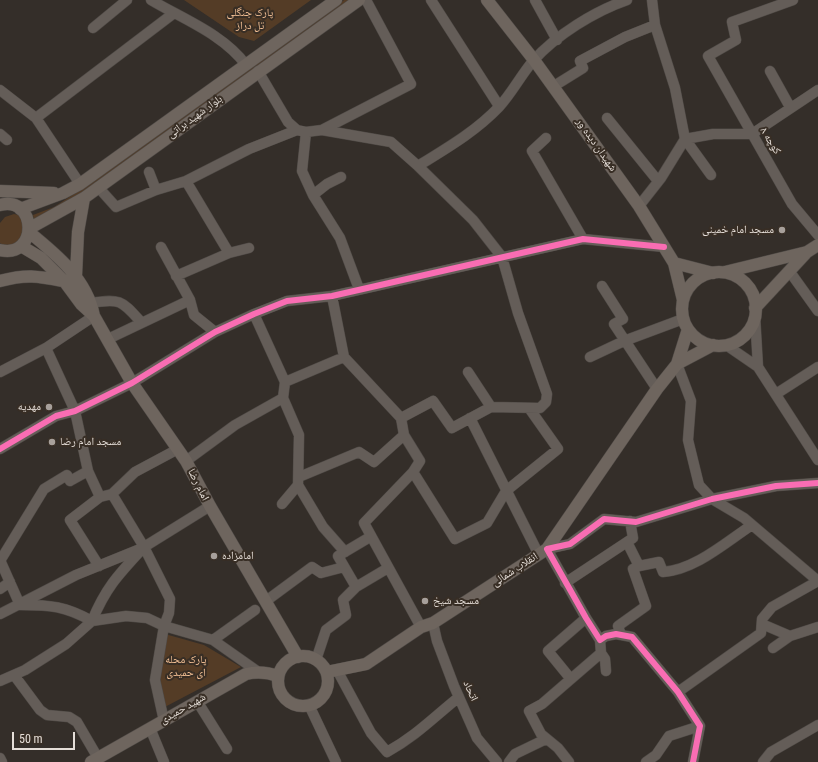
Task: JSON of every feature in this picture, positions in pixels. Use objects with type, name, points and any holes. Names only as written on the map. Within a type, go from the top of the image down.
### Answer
[{"type":"main road","name":"بلوار شهید براتی","points":[[20,209],[63,193],[80,184],[336,0]]},
{"type":"main road","name":"بلوار شهید براتی","points":[[29,230],[84,198],[358,0]]},
{"type":"main road","name":"شهیدان دیده ور","points":[[487,0],[554,86],[639,206],[674,263],[683,300]]},
{"type":"main road","points":[[0,191],[63,193]]},
{"type":"main road","points":[[76,276],[78,232],[84,198]]},
{"type":"main road","points":[[0,205],[10,204],[20,209],[26,216],[29,230],[25,241],[21,246],[9,251],[1,251]]},
{"type":"main road","name":"امام رضا","points":[[29,230],[53,251],[76,276],[91,303],[94,316]]},
{"type":"main road","points":[[755,312],[771,290],[790,272],[807,252],[818,245]]},
{"type":"main road","name":"امام رضا","points":[[21,246],[42,258],[64,281],[81,304],[94,316],[132,383],[186,461],[210,506],[298,657]]},
{"type":"main road","points":[[677,364],[686,324],[683,300],[687,290],[694,282],[703,276],[807,252]]},
{"type":"main road","points":[[674,263],[734,275],[749,289],[754,298],[755,312],[751,326],[745,334],[736,341],[726,345],[713,345],[704,342],[695,337],[686,324]]},
{"type":"main road","points":[[0,281],[19,276],[32,275],[64,281]]},
{"type":"main road","points":[[677,364],[713,345]]},
{"type":"main road","name":"انقلاب شمالی","points":[[332,671],[366,664],[421,627],[433,623],[543,552],[657,389],[677,364]]},
{"type":"main road","points":[[306,656],[316,660],[332,671],[326,692],[321,699],[309,706],[298,706],[290,703],[284,698],[280,690],[278,676],[286,663],[298,657],[306,656]]},
{"type":"main road","name":"شهید حمیدی","points":[[95,760],[246,674],[257,672],[270,673],[278,676]]},
{"type":"street","points":[[94,28],[127,0]]},
{"type":"street","points":[[151,0],[189,20],[235,51],[246,65]]},
{"type":"street","points":[[322,130],[411,84],[366,0]]},
{"type":"street","points":[[431,0],[499,106]]},
{"type":"street","points":[[535,0],[557,40]]},
{"type":"street","points":[[652,0],[655,25],[675,88],[685,139],[710,175]]},
{"type":"street","name":"کوچه ۸","points":[[793,0],[732,22],[736,40],[708,56],[752,134],[763,150],[792,204],[818,235]]},
{"type":"street","points":[[418,166],[473,132],[499,106],[534,60],[557,40],[592,14],[622,1]]},
{"type":"street","points":[[36,118],[174,13]]},
{"type":"street","points":[[554,86],[583,68],[580,61],[625,37],[655,25]]},
{"type":"street","points":[[258,71],[288,122],[301,131]]},
{"type":"street","points":[[770,71],[790,107]]},
{"type":"street","points":[[0,90],[36,118],[80,184]]},
{"type":"street","points":[[639,206],[658,181],[685,139],[713,134],[752,134],[790,107],[818,90]]},
{"type":"street","points":[[607,118],[658,181]]},
{"type":"street","points":[[98,187],[116,207],[156,190],[186,180],[249,149],[301,131],[322,130],[391,142],[418,166],[473,220],[502,257],[518,313],[547,394],[546,402],[540,408],[491,406],[452,428],[434,401],[401,418]]},
{"type":"street","points":[[301,131],[302,170],[313,195],[340,238],[359,289]]},
{"type":"street","points":[[546,138],[532,151],[583,239]]},
{"type":"street","points":[[149,172],[156,190]]},
{"type":"street","points":[[313,195],[327,184],[341,177]]},
{"type":"street","points":[[186,180],[228,253]]},
{"type":"street","points":[[0,449],[56,416],[75,411],[132,383],[215,332],[254,314],[287,302],[332,296],[583,239],[664,247]]},
{"type":"street","points":[[161,247],[190,300],[194,316],[215,332]]},
{"type":"street","points":[[176,276],[228,253],[248,248]]},
{"type":"street","points":[[790,272],[818,311]]},
{"type":"street","points":[[602,286],[623,319],[614,324],[657,389]]},
{"type":"street","points":[[332,296],[344,357],[401,418],[404,435],[420,461],[413,472],[364,523],[370,537],[421,627]]},
{"type":"street","points":[[91,303],[110,300],[121,302],[141,322]]},
{"type":"street","points":[[108,339],[190,300]]},
{"type":"street","points":[[755,312],[758,367]]},
{"type":"street","points":[[254,314],[285,382],[283,398],[299,435],[299,481],[323,527],[345,552]]},
{"type":"street","points":[[0,372],[46,348],[94,316]]},
{"type":"street","points":[[590,357],[624,341],[686,324]]},
{"type":"street","points":[[726,345],[758,367],[818,460]]},
{"type":"street","points":[[46,348],[75,411],[88,472],[100,497]]},
{"type":"street","points":[[285,382],[344,357]]},
{"type":"street","points":[[677,364],[691,401],[688,440],[699,485],[712,499],[744,518],[818,581],[772,608],[762,619],[761,633],[678,692]]},
{"type":"street","points":[[776,394],[818,367]]},
{"type":"street","points":[[468,372],[491,406]]},
{"type":"street","points":[[186,461],[235,424],[283,398]]},
{"type":"street","points":[[413,472],[455,539],[487,523],[506,491],[558,449],[529,408]]},
{"type":"street","points":[[470,418],[506,491],[543,552],[565,583],[600,640],[600,653],[604,659],[606,671]]},
{"type":"street","points":[[282,504],[299,481],[359,452],[374,462],[404,435]]},
{"type":"street","points":[[99,566],[70,520],[100,497],[112,494],[135,472],[178,449]]},
{"type":"street","points":[[20,605],[0,560],[44,489],[67,475],[70,481],[88,472]]},
{"type":"street","points":[[543,552],[570,544],[604,519],[636,522],[712,499],[776,486],[818,483]]},
{"type":"street","points":[[112,494],[144,547],[170,599],[169,613],[164,626],[155,680],[164,721]]},
{"type":"street","points":[[0,614],[76,575],[144,547],[210,506]]},
{"type":"street","points":[[565,583],[633,538],[630,521]]},
{"type":"street","points":[[622,635],[618,626],[646,606],[633,569],[638,566],[658,562],[663,572],[678,569],[698,560],[752,525]]},
{"type":"street","points":[[356,587],[338,556],[370,537]]},
{"type":"street","points":[[627,542],[638,566]]},
{"type":"street","points":[[0,682],[66,644],[92,621],[101,598],[116,577],[144,547]]},
{"type":"street","points":[[266,601],[312,567],[321,573],[344,567]]},
{"type":"street","points":[[316,660],[326,630],[346,615],[343,600],[356,587],[388,568]]},
{"type":"street","points":[[0,589],[10,582]]},
{"type":"street","points":[[20,605],[48,605],[74,611],[92,621],[126,616],[147,618],[164,626],[213,640],[257,672]]},
{"type":"street","points":[[213,640],[255,610]]},
{"type":"street","points":[[570,678],[548,651],[586,618]]},
{"type":"street","name":"اتحاد","points":[[433,623],[437,642],[477,738],[497,762]]},
{"type":"street","points":[[762,624],[790,636]]},
{"type":"street","points":[[773,648],[790,636],[818,627]]},
{"type":"street","points":[[600,640],[606,636],[622,635],[632,637],[678,692],[700,726],[693,762]]},
{"type":"street","points":[[568,762],[558,748],[546,738],[528,711],[542,704],[600,653]]},
{"type":"street","points":[[332,671],[371,732],[388,752],[422,730],[437,715],[459,697]]},
{"type":"street","points":[[14,675],[40,710],[47,715],[69,718],[77,722],[95,760]]},
{"type":"street","points":[[197,701],[227,749]]},
{"type":"street","points":[[309,706],[336,762]]},
{"type":"street","points":[[763,762],[771,752],[818,725]]},
{"type":"street","points":[[646,762],[656,755],[669,736],[700,726]]},
{"type":"street","points":[[150,728],[164,762]]},
{"type":"street","points":[[509,762],[515,754],[546,738]]},
{"type":"street","points":[[325,762],[330,751]]},
{"type":"street","points":[[0,758],[2,762]]},
{"type":"green space","name":"پارک جنگلی تل دراز","points":[[184,0],[311,0],[254,41],[239,37]]},
{"type":"green space","points":[[344,0],[351,0],[82,195],[34,221],[33,215],[54,207],[88,185]]},
{"type":"green space","points":[[14,214],[23,216],[33,232],[7,249],[0,243],[0,223],[5,217]]},
{"type":"green space","name":"پارک محله ای حمیدی","points":[[165,634],[204,645],[241,667],[161,709],[158,686]]},
{"type":"cycle path","points":[[0,449],[56,416],[75,411],[132,383],[215,332],[287,301],[332,296],[583,239],[664,247]]},
{"type":"cycle path","points":[[693,762],[700,726],[678,692],[632,637],[616,634],[606,636],[600,640],[547,549],[570,544],[604,519],[636,522],[712,499],[776,486],[818,483]]},
{"type":"place","name":"مسجد امام خمینی","points":[[782,230]]},
{"type":"place","name":"مهدیه","points":[[49,407]]},
{"type":"place","name":"مسجد امام رضا","points":[[52,442]]},
{"type":"place","name":"امامزاده","points":[[214,556]]},
{"type":"place","name":"مسجد شیخ","points":[[425,601]]}]
